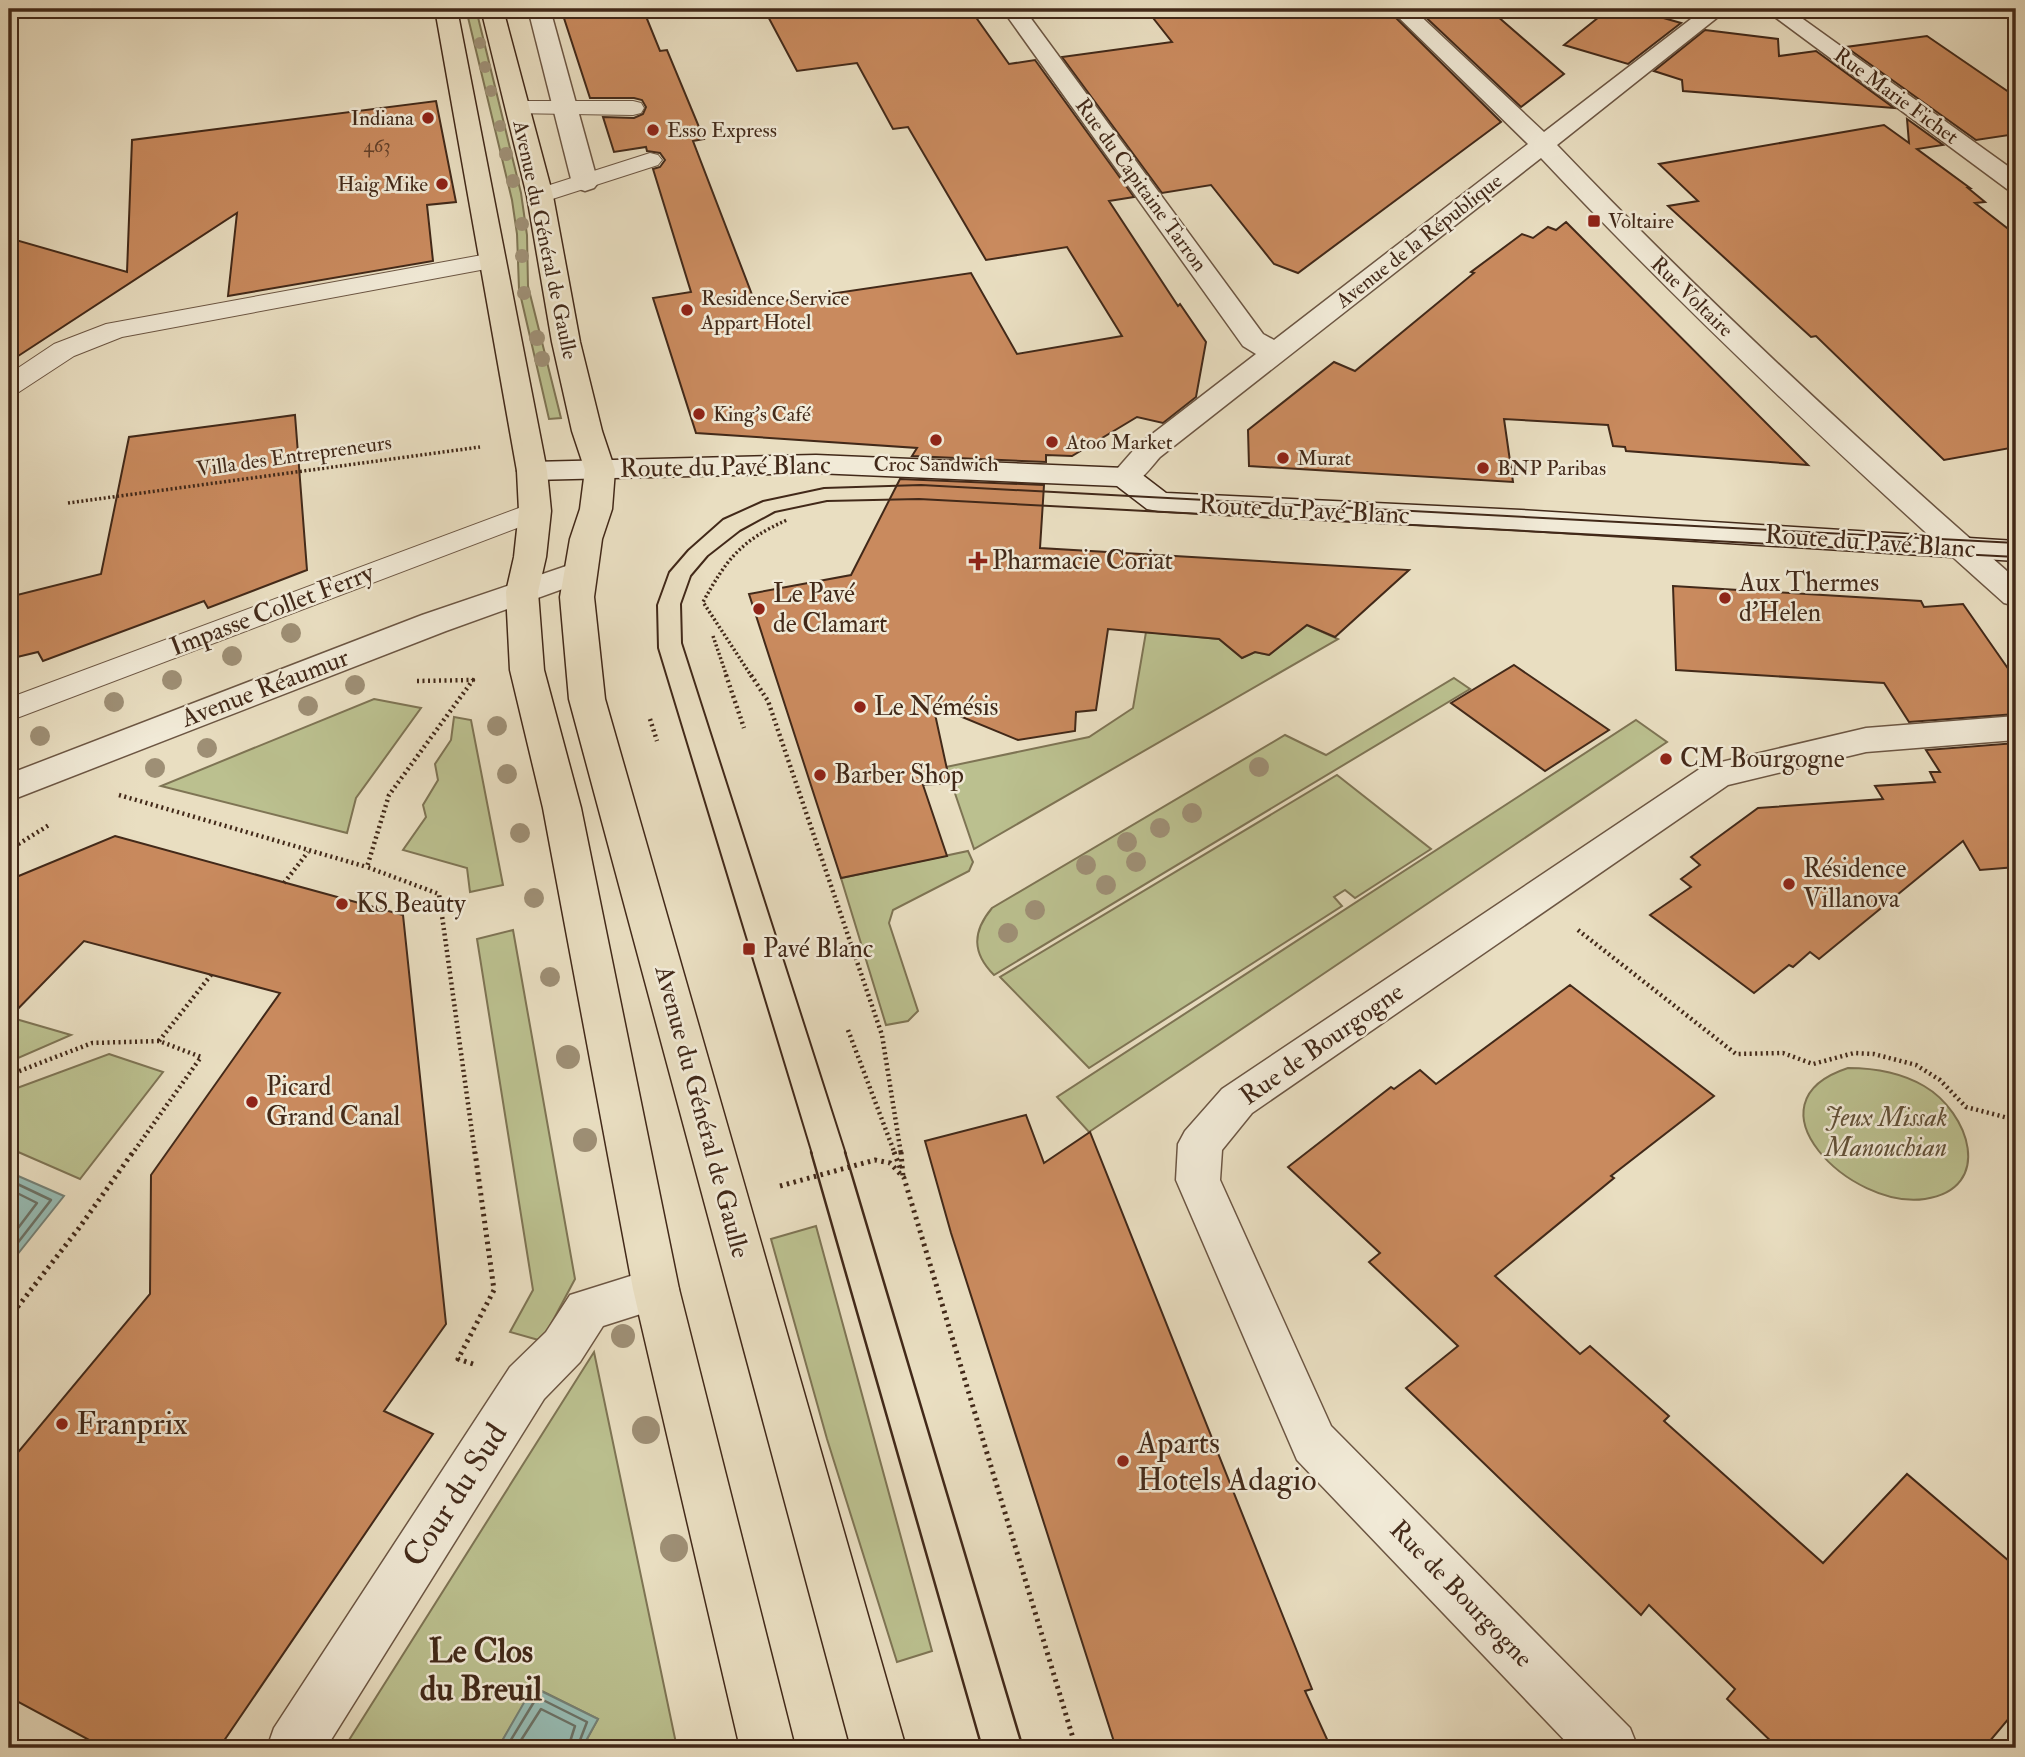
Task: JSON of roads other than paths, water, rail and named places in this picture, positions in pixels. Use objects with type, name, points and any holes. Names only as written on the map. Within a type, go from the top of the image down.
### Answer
[{"type":"main road","name":"Avenue du Général de Gaulle","points":[[446,9],[532,471],[535,511],[530,557],[522,592],[527,670],[562,808],[656,1289],[768,1748]]},
{"type":"main road","name":"Avenue du Général de Gaulle","points":[[492,9],[540,196],[566,342],[587,431],[600,470],[596,509],[577,597],[587,699],[879,1748]]},
{"type":"street","points":[[539,9],[585,183]]},
{"type":"street","name":"Rue du Capitaine Tarron","points":[[1013,9],[1253,340],[1276,353]]},
{"type":"street","name":"Rue Voltaire","points":[[1401,9],[1543,145],[1660,266],[1861,459],[2016,596]]},
{"type":"street","name":"Avenue de la République","points":[[1125,477],[1149,451],[1717,9]]},
{"type":"street","name":"Rue Marie Fichet","points":[[1775,9],[2016,184]]},
{"type":"street","name":"Route du Pavé Blanc","points":[[600,470],[816,464],[1125,477],[1158,502],[1535,521],[2016,551]]},
{"type":"street","points":[[532,471],[600,470]]},
{"type":"street","name":"Avenue Réaumur","points":[[9,788],[421,628],[581,571]]},
{"type":"street","name":"Rue de Bourgogne","points":[[1610,1748],[1314,1443],[1198,1180],[1200,1144],[1237,1101],[1717,775],[1866,740],[2016,728]]},
{"type":"street","name":"Cour du Sud","points":[[294,1748],[527,1383],[563,1347],[587,1310],[656,1289]]},
{"type":"lane","points":[[517,108],[633,108]]},
{"type":"lane","points":[[540,196],[650,160]]},
{"type":"lane","points":[[9,386],[64,350],[115,330],[493,261]]},
{"type":"lane","name":"Impasse Collet Ferry","points":[[9,709],[535,511]]},
{"type":"water","points":[[9,1172],[64,1196],[9,1265]]},
{"type":"water","points":[[533,1687],[598,1719],[582,1748],[498,1748]]},
{"type":"tram line","points":[[812,1154],[658,648],[657,605],[669,572],[688,550],[723,519],[763,501],[824,488],[921,485],[2016,543]]},
{"type":"tram line","points":[[846,1154],[682,643],[681,604],[691,576],[708,556],[740,531],[775,512],[827,501],[919,499],[2016,557]]},
{"type":"tram line","points":[[811,1152],[982,1748]]},
{"type":"tram line","points":[[845,1152],[1023,1748]]},
{"type":"place","name":"Indiana","points":[[428,118]]},
{"type":"place","name":"Esso Express","points":[[653,130]]},
{"type":"place","name":"Haig Mike","points":[[442,184]]},
{"type":"place","name":"Voltaire","points":[[1594,221]]},
{"type":"place","name":"Residence Service Appart Hotel","points":[[687,310]]},
{"type":"place","name":"King's Café","points":[[699,414]]},
{"type":"place","name":"Croc Sandwich","points":[[936,440]]},
{"type":"place","name":"Atoo Market","points":[[1052,442]]},
{"type":"place","name":"Murat","points":[[1283,458]]},
{"type":"place","name":"BNP Paribas","points":[[1483,468]]},
{"type":"place","name":"Pharmacie Coriat","points":[[978,561]]},
{"type":"place","name":"Aux Thermes d'Helen","points":[[1725,598]]},
{"type":"place","name":"Le Pavé de Clamart","points":[[759,609]]},
{"type":"place","name":"Le Némésis","points":[[860,707]]},
{"type":"place","name":"CM Bourgogne","points":[[1666,759]]},
{"type":"place","name":"Barber Shop","points":[[820,775]]},
{"type":"place","name":"Résidence Villanova","points":[[1789,884]]},
{"type":"place","name":"KS Beauty","points":[[342,904]]},
{"type":"place","name":"Pavé Blanc","points":[[749,949]]},
{"type":"place","name":"Picard Grand Canal","points":[[252,1102]]},
{"type":"place","name":"Franprix","points":[[62,1424]]},
{"type":"place","name":"Aparts Hotels Adagio","points":[[1123,1461]]},
{"type":"district","name":"Le Clos du Breuil","points":[[481,1670]]},
{"type":"park label","name":"Jeux Missak Manouchian","points":[[1886,1133]]}]
